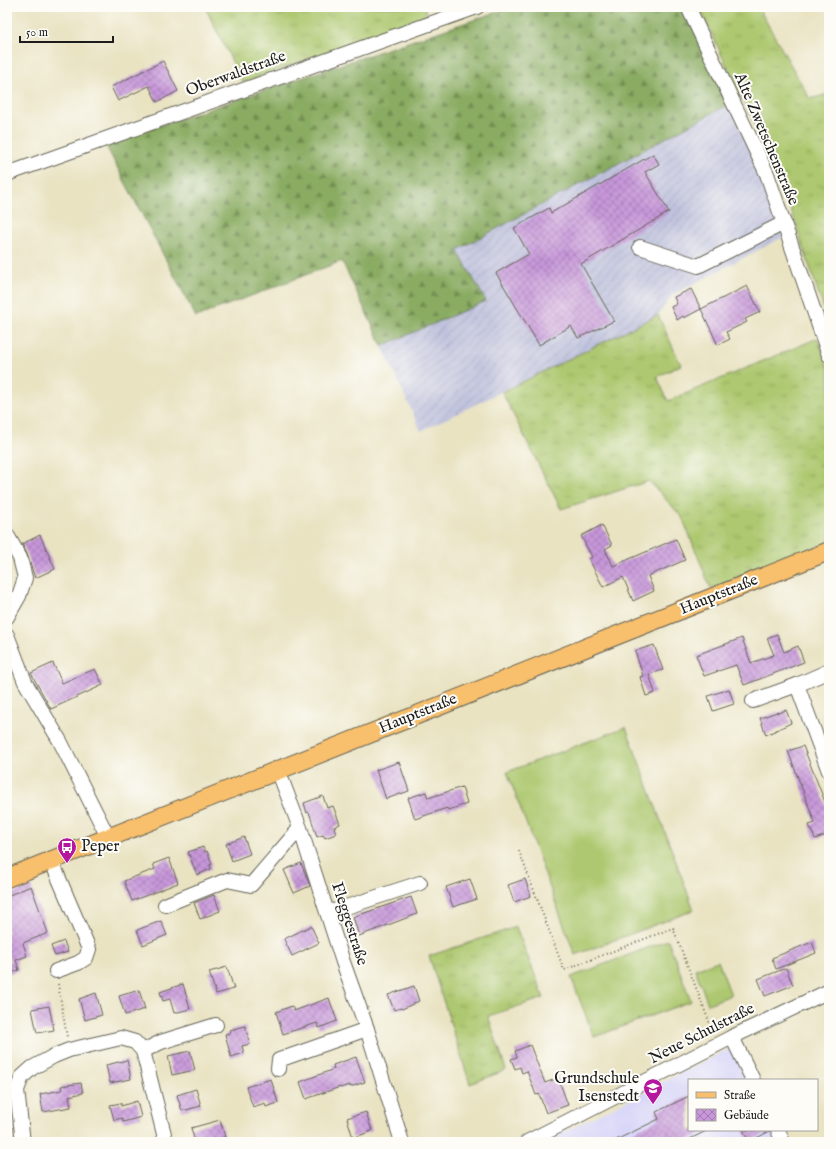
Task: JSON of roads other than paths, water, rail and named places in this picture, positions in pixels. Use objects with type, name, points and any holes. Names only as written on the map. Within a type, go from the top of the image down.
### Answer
[{"type":"main road","name":"Hauptstraße","points":[[7,878],[829,551]]},
{"type":"street","name":"Oberwaldstraße","points":[[7,174],[477,7]]},
{"type":"street","name":"Alte Zwetschenstraße","points":[[688,7],[767,174],[829,355]]},
{"type":"street","points":[[640,248],[698,266],[784,223]]},
{"type":"street","points":[[7,535],[20,558],[25,578],[19,596],[7,617]]},
{"type":"street","points":[[7,636],[25,682],[60,741],[108,837]]},
{"type":"street","points":[[753,701],[798,685],[829,671]]},
{"type":"street","points":[[798,685],[829,771]]},
{"type":"street","name":"Fleggestraße","points":[[278,770],[300,828],[343,962],[367,1029],[402,1142]]},
{"type":"street","points":[[165,905],[227,880],[251,885],[300,828]]},
{"type":"street","points":[[51,860],[90,949],[86,958],[82,961],[56,971]]},
{"type":"street","points":[[328,913],[420,883]]},
{"type":"street","name":"Neue Schulstraße","points":[[527,1142],[732,1037],[829,991]]},
{"type":"street","points":[[143,1051],[161,1042],[216,1025]]},
{"type":"street","points":[[278,1069],[279,1060],[367,1029]]},
{"type":"street","points":[[732,1037],[753,1079]]},
{"type":"street","points":[[23,1142],[17,1090],[22,1076],[32,1068],[69,1050],[121,1038],[135,1042],[143,1051],[166,1142]]},
{"type":"street","points":[[778,1131],[783,1142]]},
{"type":"place","name":"Peper","points":[[67,864]]},
{"type":"place","name":"Grundschule Isenstedt","points":[[653,1105]]}]
